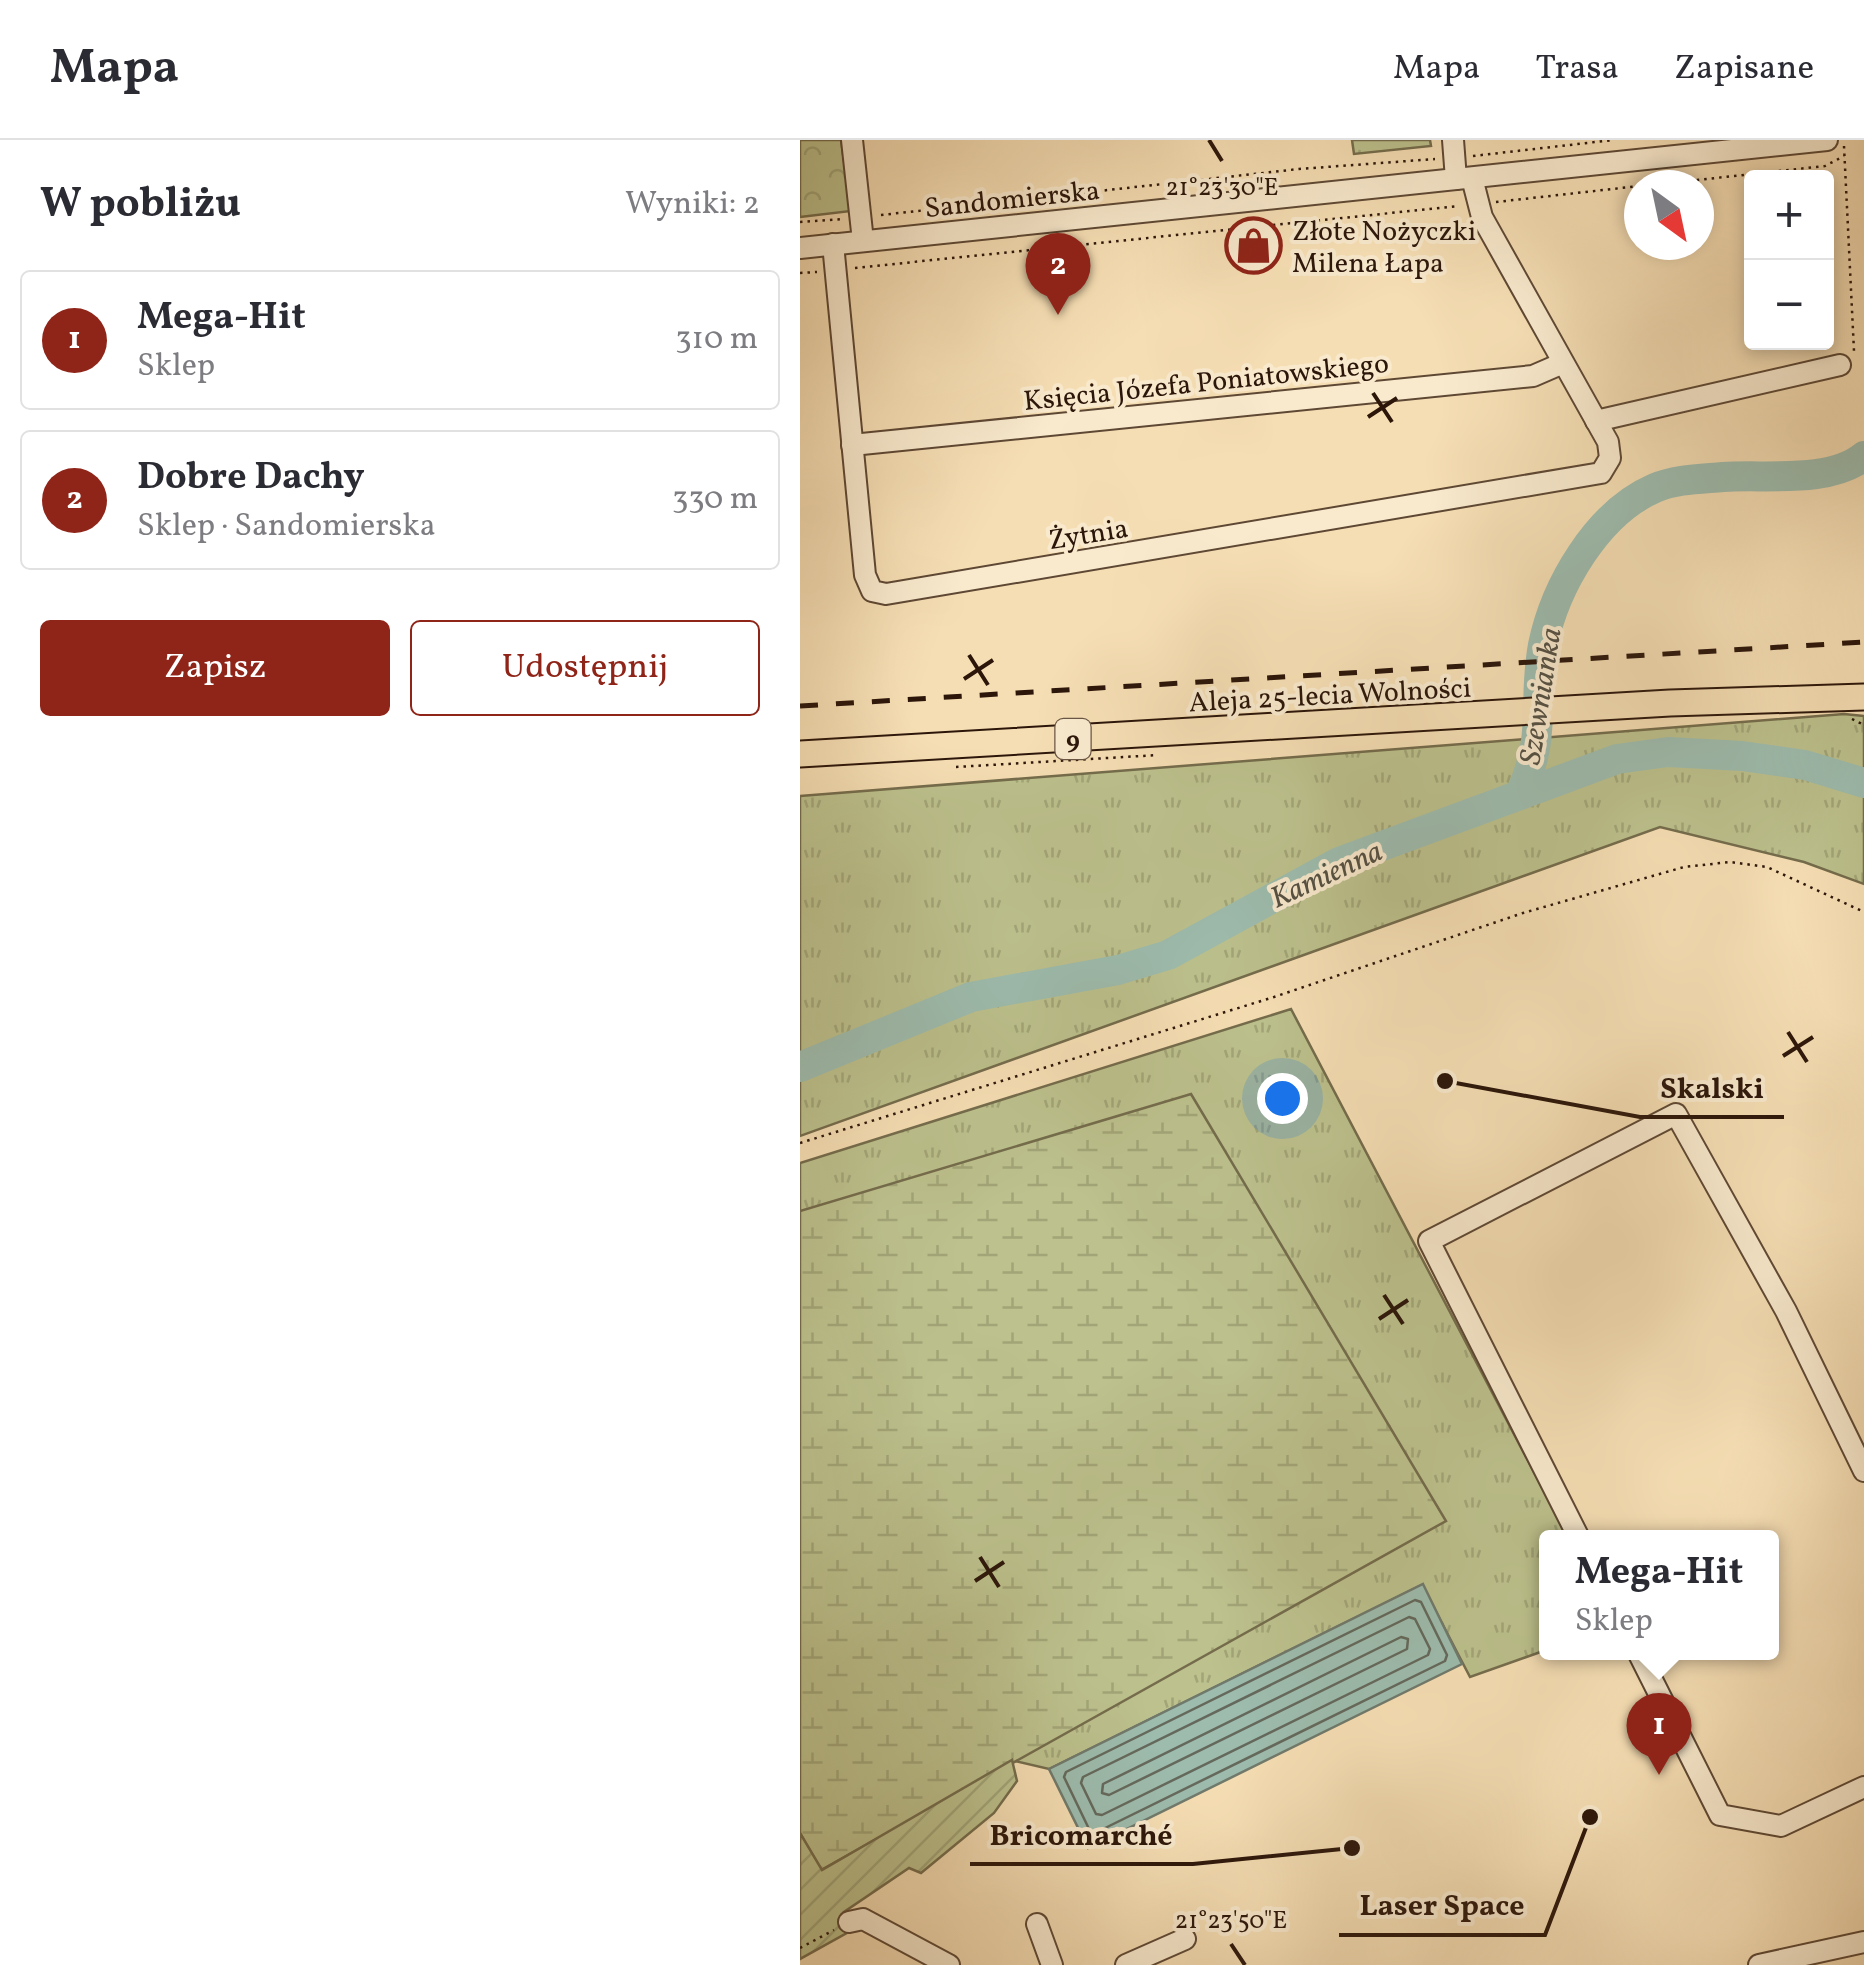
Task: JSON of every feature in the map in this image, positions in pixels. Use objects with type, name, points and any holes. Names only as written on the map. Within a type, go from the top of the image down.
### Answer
[{"type":"main road","name":"Aleja 25-lecia Wolności","points":[[800,754],[1804,697],[1854,706]]},
{"type":"street","points":[[852,140],[863,241]]},
{"type":"street","name":"Sandomierska","points":[[800,248],[1458,164],[1824,140]]},
{"type":"street","points":[[1458,164],[1476,204],[1596,420],[1840,365]]},
{"type":"street","name":"Żytnia","points":[[833,244],[864,576],[872,590],[886,594],[1595,476],[1610,458],[1596,420]]},
{"type":"street","name":"Księcia Józefa Poniatowskiego","points":[[852,444],[1534,376],[1564,363]]},
{"type":"street","points":[[1576,1530],[1429,1241],[1676,1114],[1786,1311],[1864,1471]]},
{"type":"street","points":[[1642,1660],[1720,1815],[1781,1826],[1864,1787]]},
{"type":"street","points":[[849,1922],[862,1919],[949,1965]]},
{"type":"street","points":[[1037,1924],[1052,1965]]},
{"type":"street","points":[[1126,1965],[1185,1939]]},
{"type":"street","points":[[1759,1965],[1844,1956],[1864,1942]]},
{"type":"path","points":[[800,222],[1298,169],[1458,164],[1614,140]]},
{"type":"path","points":[[1840,365],[1857,346],[1848,276],[1843,140]]},
{"type":"path","points":[[1714,178],[1825,166],[1845,155]]},
{"type":"path","points":[[800,273],[1624,188]]},
{"type":"path","points":[[1854,706],[1864,726]]},
{"type":"path","points":[[800,1143],[1274,997],[1523,913],[1684,867],[1730,862],[1767,867],[1864,912]]},
{"type":"path","points":[[800,1948],[849,1922]]},
{"type":"green space","points":[[800,140],[841,140],[851,211],[800,217]]},
{"type":"green space","points":[[1352,140],[1430,140],[1431,146],[1354,154]]},
{"type":"green space","points":[[1844,714],[1864,716],[1864,884],[1804,862],[1660,827],[800,1136],[800,796]]},
{"type":"green space","points":[[1291,1009],[1564,1530],[1539,1530],[1539,1652],[1470,1677],[1422,1585],[1049,1769],[1011,1760],[800,1833],[800,1163]]},
{"type":"green space","points":[[1191,1094],[1446,1521],[821,1870],[800,1833],[800,1211]]},
{"type":"green space","points":[[1012,1760],[1017,1781],[994,1813],[921,1873],[909,1868],[844,1912],[854,1929],[800,1959],[800,1833],[822,1870]]},
{"type":"water","points":[[1423,1584],[1462,1664],[1088,1848],[1049,1769]]},
{"type":"waterway","name":"Szewnianka","points":[[1520,795],[1534,754],[1540,666],[1549,622],[1568,576],[1597,533],[1615,515],[1634,500],[1671,483],[1816,474],[1834,471],[1864,456]]},
{"type":"waterway","name":"Kamienna","points":[[800,1067],[971,997],[1118,970],[1168,955],[1339,862],[1617,759],[1668,752],[1742,756],[1805,765],[1864,783]]},
{"type":"railway","points":[[800,706],[1864,642]]},
{"type":"place","name":"Złote Nożyczki Milena Łapa","points":[[1253,246]]},
{"type":"place","name":"Dobre Dachy","points":[[1058,315]]},
{"type":"place","name":"Skalski","points":[[1445,1081]]},
{"type":"place","name":"Mega-Hit","points":[[1659,1775]]},
{"type":"place","name":"Laser Space","points":[[1590,1817]]},
{"type":"place","name":"Bricomarché","points":[[1352,1848]]}]
